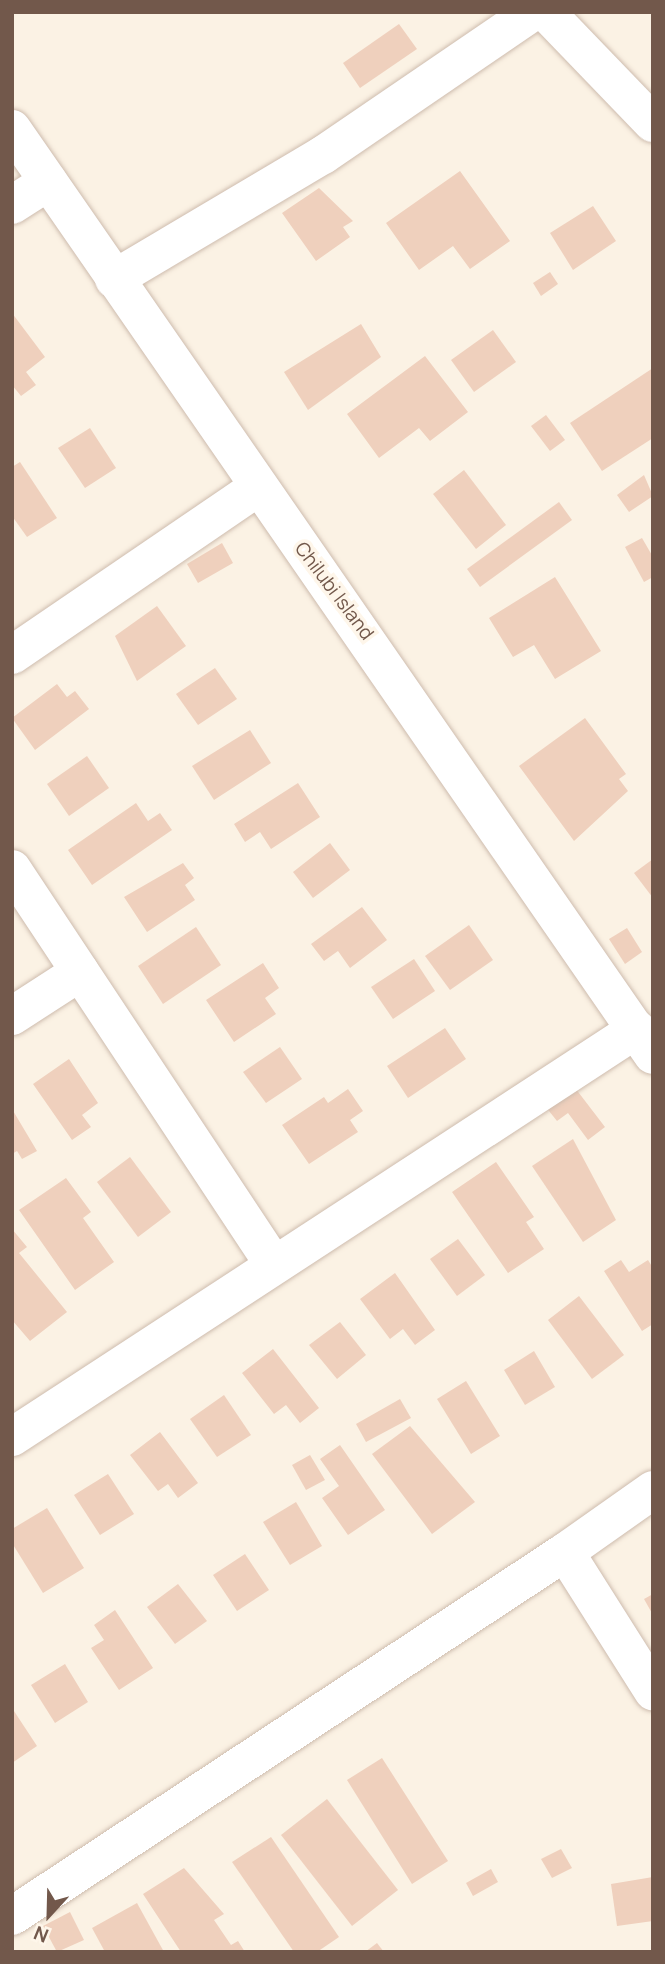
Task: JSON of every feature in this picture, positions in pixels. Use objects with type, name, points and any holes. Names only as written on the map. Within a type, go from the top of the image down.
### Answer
[{"type":"street","points":[[114,279],[323,155],[533,12]]},
{"type":"street","points":[[546,12],[653,122]]},
{"type":"street","name":"Chilubi Island","points":[[12,129],[257,488],[360,625],[645,1042]]},
{"type":"street","points":[[12,205],[48,183]]},
{"type":"street","points":[[12,655],[257,488]]},
{"type":"street","points":[[12,869],[272,1262]]},
{"type":"street","points":[[12,1016],[80,972]]},
{"type":"street","points":[[12,1437],[272,1262],[645,1042]]},
{"type":"street","points":[[12,1916],[565,1552],[653,1490]]},
{"type":"street","points":[[565,1552],[653,1691]]},
{"type":"building","points":[[399,24],[417,49],[360,88],[343,63]]},
{"type":"building","points":[[460,171],[510,241],[470,269],[453,246],[419,270],[386,223]]},
{"type":"building","points":[[319,188],[353,221],[343,227],[350,237],[316,261],[282,213]]},
{"type":"building","points":[[593,206],[616,241],[573,270],[550,233]]},
{"type":"building","points":[[550,272],[558,284],[541,296],[533,283]]},
{"type":"building","points":[[12,313],[45,357],[26,372],[36,385],[21,396],[12,385]]},
{"type":"building","points":[[361,324],[381,357],[308,410],[284,372]]},
{"type":"building","points":[[493,330],[516,362],[474,392],[451,360]]},
{"type":"building","points":[[425,356],[468,412],[430,441],[419,428],[379,458],[347,414]]},
{"type":"building","points":[[653,368],[653,438],[602,471],[570,423]]},
{"type":"building","points":[[546,415],[565,440],[550,451],[531,426]]},
{"type":"building","points":[[90,428],[116,468],[85,488],[58,448]]},
{"type":"building","points":[[20,462],[57,518],[27,537],[12,516],[12,467]]},
{"type":"building","points":[[464,470],[506,525],[476,549],[433,494]]},
{"type":"building","points":[[644,475],[653,496],[629,512],[617,495]]},
{"type":"building","points":[[559,502],[572,520],[480,587],[467,569]]},
{"type":"building","points":[[642,538],[653,557],[653,577],[644,582],[625,547]]},
{"type":"building","points":[[222,543],[233,563],[198,583],[187,564]]},
{"type":"building","points":[[555,577],[601,651],[555,679],[534,645],[513,657],[489,618]]},
{"type":"building","points":[[157,606],[186,646],[137,681],[115,636]]},
{"type":"building","points":[[215,668],[237,699],[198,725],[176,694]]},
{"type":"building","points":[[57,684],[67,697],[75,691],[89,709],[35,750],[12,718]]},
{"type":"building","points":[[585,718],[626,774],[619,779],[628,791],[574,841],[519,766]]},
{"type":"building","points":[[250,730],[271,763],[214,800],[192,766]]},
{"type":"building","points":[[87,756],[109,788],[69,816],[47,784]]},
{"type":"building","points":[[298,783],[320,817],[271,849],[260,832],[245,842],[234,824]]},
{"type":"building","points":[[136,803],[148,821],[160,813],[172,830],[92,885],[68,850]]},
{"type":"building","points":[[330,843],[350,870],[313,898],[293,872]]},
{"type":"building","points":[[653,859],[653,898],[634,873]]},
{"type":"building","points":[[183,863],[194,878],[185,885],[195,900],[147,932],[124,897]]},
{"type":"building","points":[[362,907],[387,940],[350,968],[338,951],[324,961],[311,944]]},
{"type":"building","points":[[469,925],[493,960],[450,990],[425,956]]},
{"type":"building","points":[[196,927],[221,965],[163,1004],[138,966]]},
{"type":"building","points":[[627,928],[642,952],[625,964],[609,939]]},
{"type":"building","points":[[414,959],[435,991],[393,1019],[371,987]]},
{"type":"building","points":[[263,963],[279,988],[265,998],[276,1014],[234,1042],[206,1000]]},
{"type":"building","points":[[445,1028],[466,1059],[408,1098],[387,1066]]},
{"type":"building","points":[[280,1047],[302,1079],[266,1103],[243,1072]]},
{"type":"building","points":[[69,1059],[98,1103],[82,1115],[91,1127],[72,1140],[33,1084]]},
{"type":"building","points":[[569,1080],[605,1127],[588,1140],[568,1113],[557,1121],[541,1101]]},
{"type":"building","points":[[348,1089],[363,1111],[350,1120],[358,1132],[309,1164],[282,1125],[324,1097],[328,1103]]},
{"type":"building","points":[[12,1109],[37,1151],[22,1159],[17,1151],[12,1154]]},
{"type":"building","points":[[573,1139],[616,1220],[583,1242],[532,1166]]},
{"type":"building","points":[[130,1157],[171,1212],[138,1237],[97,1182]]},
{"type":"building","points":[[496,1162],[534,1217],[526,1222],[544,1249],[508,1273],[452,1192]]},
{"type":"building","points":[[66,1178],[91,1212],[83,1218],[114,1262],[75,1290],[19,1210]]},
{"type":"building","points":[[12,1229],[27,1247],[19,1253],[67,1312],[30,1341],[12,1320]]},
{"type":"building","points":[[458,1239],[485,1275],[457,1296],[430,1259]]},
{"type":"building","points":[[621,1260],[629,1272],[648,1260],[653,1268],[653,1324],[642,1331],[604,1271]]},
{"type":"building","points":[[395,1273],[435,1330],[415,1345],[403,1329],[390,1339],[360,1299]]},
{"type":"building","points":[[579,1296],[624,1355],[592,1379],[548,1320]]},
{"type":"building","points":[[340,1322],[366,1355],[337,1379],[309,1345]]},
{"type":"building","points":[[273,1349],[319,1408],[300,1423],[286,1405],[274,1414],[242,1373]]},
{"type":"building","points":[[534,1351],[555,1387],[525,1405],[504,1370]]},
{"type":"building","points":[[466,1381],[500,1436],[471,1454],[437,1399]]},
{"type":"building","points":[[224,1395],[251,1435],[217,1457],[190,1419]]},
{"type":"building","points":[[400,1399],[411,1418],[366,1442],[356,1424]]},
{"type":"building","points":[[410,1426],[475,1502],[432,1534],[372,1454]]},
{"type":"building","points":[[160,1432],[198,1483],[178,1498],[168,1484],[158,1491],[130,1455]]},
{"type":"building","points":[[340,1445],[385,1510],[348,1535],[322,1498],[339,1486],[320,1459]]},
{"type":"building","points":[[310,1455],[325,1480],[306,1490],[292,1465]]},
{"type":"building","points":[[108,1474],[134,1514],[100,1535],[74,1495]]},
{"type":"building","points":[[296,1502],[322,1546],[290,1565],[263,1522]]},
{"type":"building","points":[[47,1508],[84,1568],[43,1593],[12,1543],[12,1529]]},
{"type":"building","points":[[245,1554],[269,1590],[237,1611],[213,1575]]},
{"type":"building","points":[[178,1584],[207,1621],[175,1644],[147,1607]]},
{"type":"building","points":[[653,1594],[653,1615],[644,1599]]},
{"type":"building","points":[[115,1610],[153,1668],[119,1690],[91,1648],[104,1640],[94,1625]]},
{"type":"building","points":[[65,1664],[88,1702],[55,1723],[31,1685]]},
{"type":"building","points":[[12,1708],[37,1746],[12,1763]]},
{"type":"building","points":[[382,1758],[448,1861],[412,1884],[347,1780]]},
{"type":"building","points":[[327,1799],[398,1890],[352,1926],[281,1835]]},
{"type":"building","points":[[271,1837],[339,1937],[317,1952],[294,1952],[232,1862]]},
{"type":"building","points":[[561,1849],[572,1868],[552,1878],[541,1859]]},
{"type":"building","points":[[184,1868],[224,1914],[214,1920],[231,1945],[238,1941],[245,1952],[181,1952],[143,1894]]},
{"type":"building","points":[[491,1869],[498,1882],[473,1896],[466,1883]]},
{"type":"building","points":[[653,1877],[653,1921],[617,1926],[611,1884]]},
{"type":"building","points":[[137,1903],[164,1952],[105,1952],[92,1928]]},
{"type":"building","points":[[70,1912],[84,1940],[57,1952],[43,1926]]},
{"type":"building","points":[[377,1943],[384,1952],[365,1952]]}]
